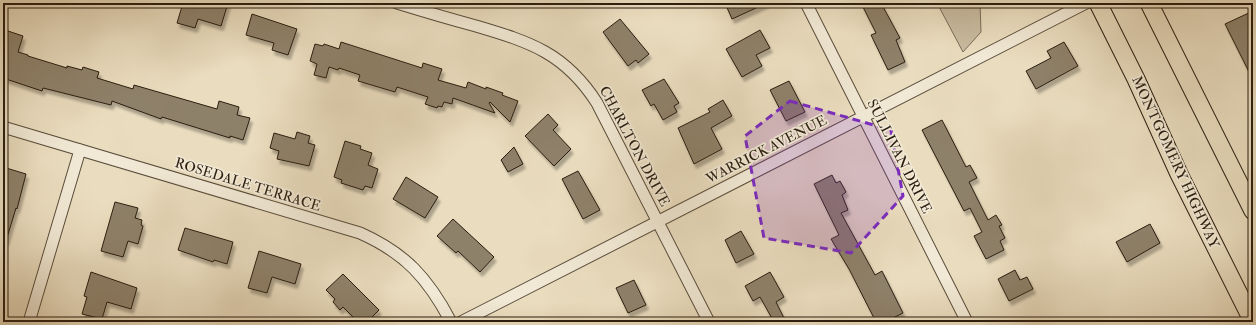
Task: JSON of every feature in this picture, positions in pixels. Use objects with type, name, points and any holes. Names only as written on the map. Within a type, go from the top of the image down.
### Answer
[{"type":"main road","name":"MONTGOMERY HIGHWAY","points":[[1098,3],[1136,79],[1179,174],[1253,322]]},
{"type":"main road","points":[[1149,3],[1253,211]]},
{"type":"street","name":"CHARLTON DRIVE","points":[[397,3],[529,43],[545,51],[570,70],[597,102],[709,322]]},
{"type":"street","name":"SULLIVAN DRIVE","points":[[806,3],[967,322]]},
{"type":"street","name":"WARRICK AVENUE","points":[[461,322],[1086,3]]},
{"type":"street","name":"ROSEDALE TERRACE","points":[[3,127],[360,233],[392,249],[418,271],[438,298],[451,322]]},
{"type":"street","points":[[29,322],[80,150]]},
{"type":"highlighted area","points":[[790,101],[891,130],[903,196],[851,253],[764,238],[745,136]]},
{"type":"shaded area","points":[[937,3],[980,3],[981,32],[963,52]]},
{"type":"building","points":[[183,3],[228,3],[221,26],[198,19],[195,28],[177,23]]},
{"type":"building","points":[[725,3],[767,3],[732,19]]},
{"type":"building","points":[[861,3],[881,3],[900,38],[896,40],[905,62],[888,70],[871,35],[876,33]]},
{"type":"building","points":[[1253,11],[1253,80],[1225,24]]},
{"type":"building","points":[[252,14],[297,29],[288,55],[272,50],[274,43],[246,35]]},
{"type":"building","points":[[620,19],[649,54],[638,63],[636,60],[628,66],[603,32]]},
{"type":"building","points":[[5,30],[23,36],[18,52],[28,56],[67,68],[67,66],[82,70],[83,67],[99,72],[97,78],[133,89],[134,85],[217,109],[219,101],[239,107],[237,115],[250,118],[243,140],[230,136],[230,138],[162,117],[161,119],[112,101],[111,105],[43,88],[42,91],[3,78],[3,39]]},
{"type":"building","points":[[760,30],[770,48],[756,55],[762,66],[742,77],[726,49]]},
{"type":"building","points":[[341,42],[422,68],[423,63],[442,69],[438,80],[466,88],[468,82],[486,89],[486,87],[503,93],[502,95],[518,101],[510,122],[490,102],[489,103],[495,113],[453,98],[452,104],[444,102],[442,107],[438,106],[437,108],[425,104],[428,97],[397,87],[395,92],[358,81],[360,75],[339,68],[338,70],[329,67],[326,78],[314,75],[317,64],[310,61],[315,44],[323,46],[324,44],[339,49]]},
{"type":"building","points":[[1064,42],[1078,66],[1036,89],[1026,71],[1051,58],[1047,51]]},
{"type":"building","points":[[664,79],[679,103],[674,106],[677,112],[663,120],[654,104],[651,106],[642,90]]},
{"type":"building","points":[[789,81],[805,112],[786,121],[770,90]]},
{"type":"building","points":[[723,100],[732,116],[711,128],[722,149],[694,164],[678,128],[710,112],[708,109]]},
{"type":"building","points":[[548,114],[558,125],[553,130],[571,149],[554,166],[525,136]]},
{"type":"building","points":[[942,120],[966,167],[970,165],[977,178],[969,182],[988,220],[996,215],[1002,225],[999,226],[1005,238],[1000,241],[1004,250],[986,259],[974,236],[982,232],[970,208],[964,211],[922,130]]},
{"type":"building","points":[[297,132],[310,136],[308,143],[315,145],[309,166],[277,159],[279,151],[270,148],[274,133],[295,139]]},
{"type":"building","points":[[345,141],[361,146],[360,149],[372,153],[368,165],[378,169],[372,188],[365,186],[363,190],[341,183],[342,180],[334,177]]},
{"type":"building","points":[[514,147],[523,164],[508,172],[501,160]]},
{"type":"building","points":[[3,167],[26,174],[17,209],[16,208],[6,241],[3,241]]},
{"type":"building","points":[[578,171],[600,210],[583,219],[562,179]]},
{"type":"building","points":[[832,175],[836,183],[840,181],[846,192],[842,195],[848,210],[841,213],[875,275],[882,271],[903,313],[885,322],[876,322],[849,269],[831,239],[839,235],[814,184]]},
{"type":"building","points":[[406,177],[438,197],[425,218],[393,199]]},
{"type":"building","points":[[115,202],[138,208],[135,218],[142,220],[141,225],[143,226],[138,244],[128,241],[123,257],[101,251]]},
{"type":"building","points":[[453,219],[494,257],[480,272],[458,251],[456,253],[437,236]]},
{"type":"building","points":[[1150,224],[1160,243],[1127,262],[1116,242]]},
{"type":"building","points":[[185,228],[233,242],[227,264],[214,260],[213,262],[178,250]]},
{"type":"building","points":[[741,231],[754,254],[736,263],[725,240]]},
{"type":"building","points":[[259,251],[301,264],[295,284],[272,277],[267,293],[248,288]]},
{"type":"building","points":[[1015,270],[1020,280],[1027,277],[1033,289],[1009,301],[998,279]]},
{"type":"building","points":[[91,272],[137,288],[131,309],[107,302],[102,319],[82,314],[87,297],[84,296]]},
{"type":"building","points":[[770,272],[784,297],[776,302],[786,322],[774,322],[760,297],[753,301],[745,286]]},
{"type":"building","points":[[343,274],[379,310],[367,322],[358,322],[343,307],[340,310],[333,302],[335,299],[326,290]]},
{"type":"building","points":[[634,280],[646,305],[628,313],[616,288]]}]
